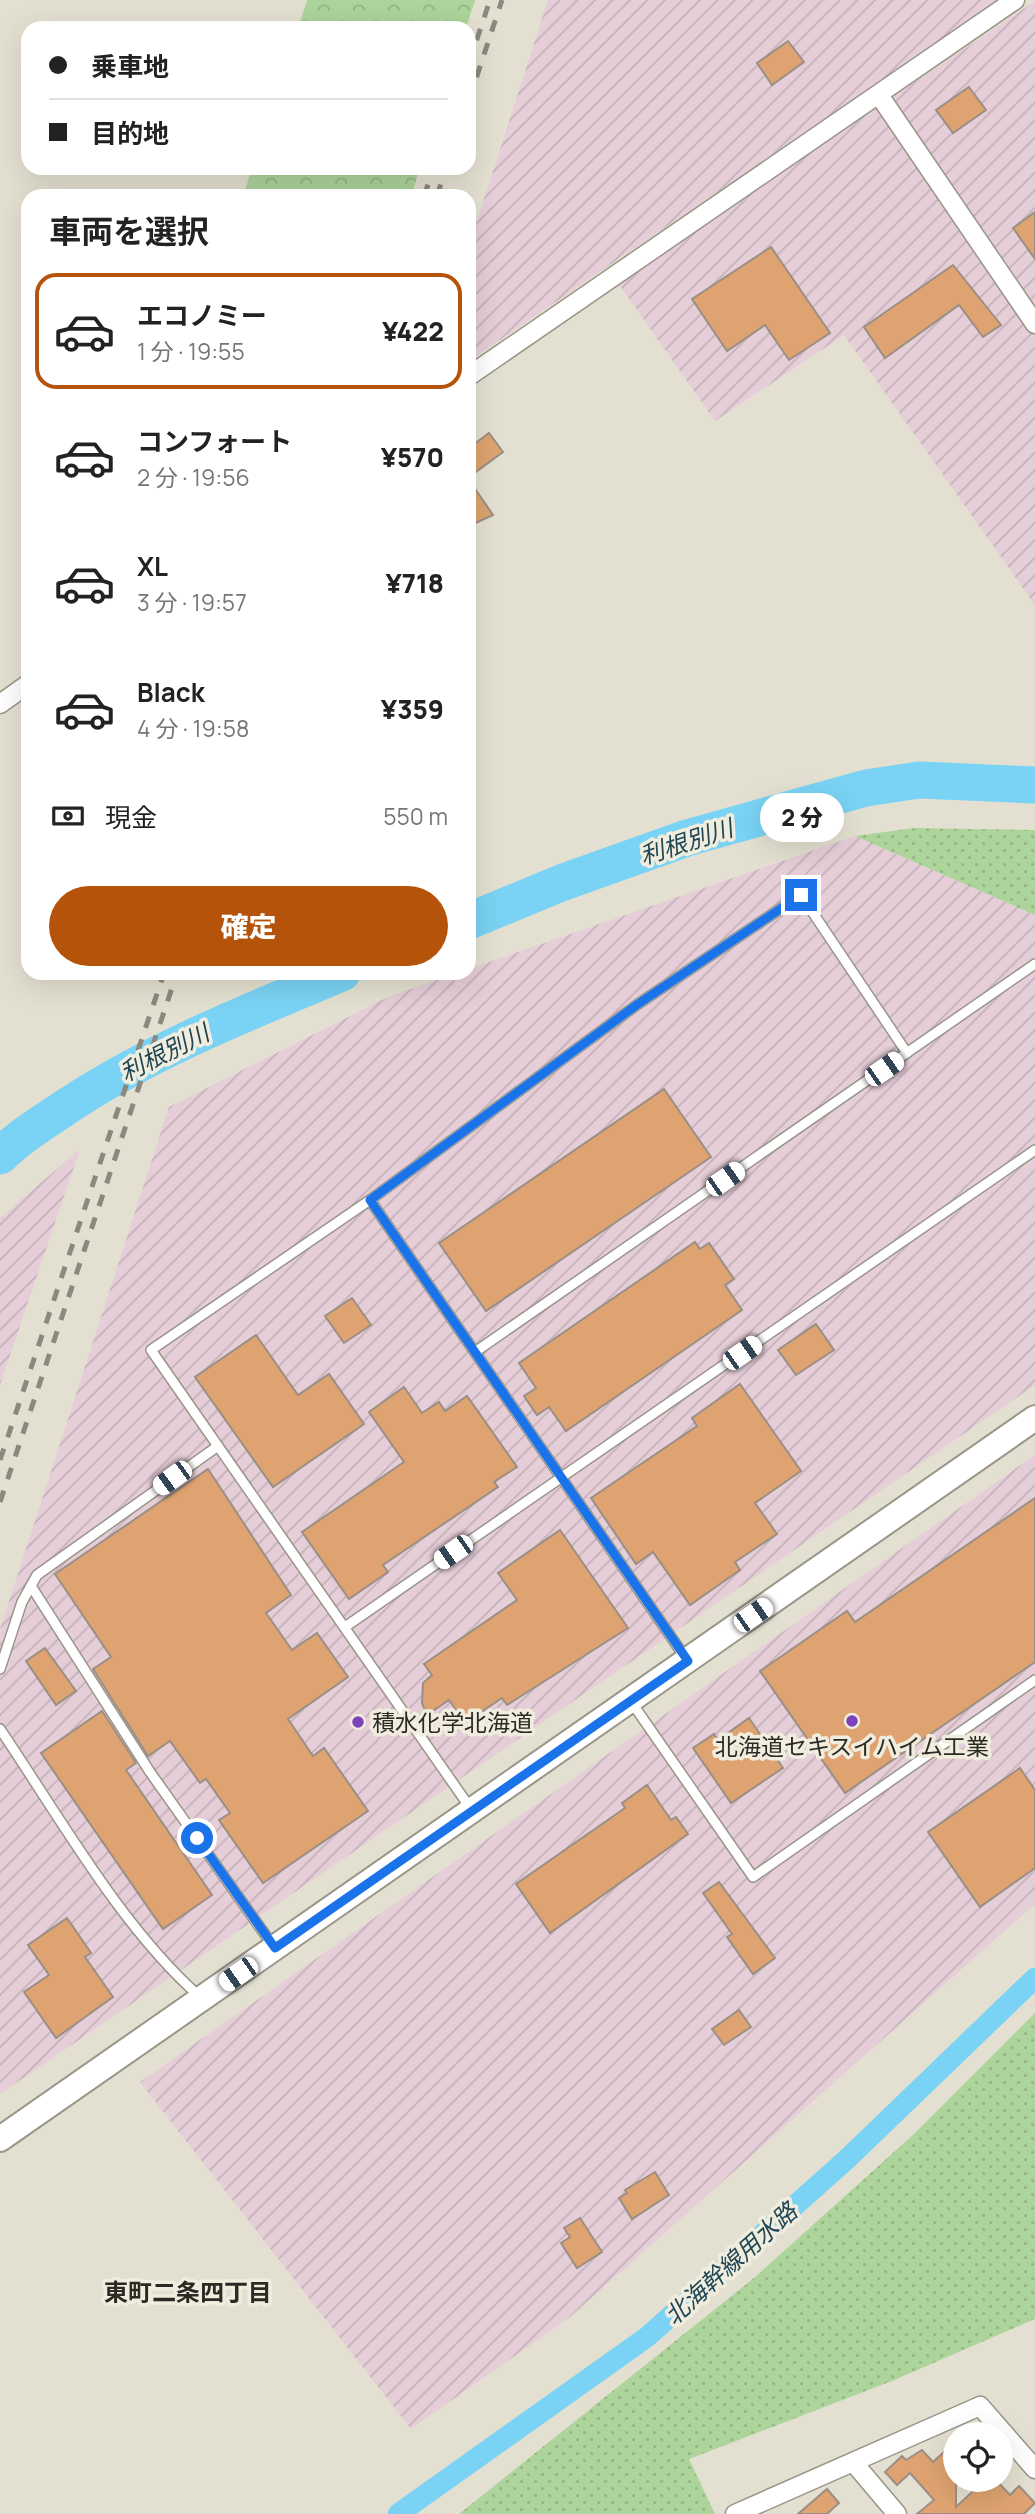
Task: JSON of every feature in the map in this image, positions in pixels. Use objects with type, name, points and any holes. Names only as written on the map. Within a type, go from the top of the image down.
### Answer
[{"type":"street","points":[[476,371],[1015,0]]},
{"type":"street","points":[[879,94],[1035,324]]},
{"type":"street","points":[[0,704],[21,689]]},
{"type":"street","points":[[0,2139],[631,1702],[1035,1418]]},
{"type":"street","points":[[735,2514],[980,2406],[1035,2469]]},
{"type":"street","points":[[853,2462],[897,2514]]},
{"type":"lane","points":[[473,1811],[151,1350],[370,1200],[638,1004],[801,895],[907,1053]]},
{"type":"lane","points":[[475,1352],[1035,964]]},
{"type":"lane","points":[[345,1627],[1035,1150]]},
{"type":"lane","points":[[370,1200],[688,1661]]},
{"type":"lane","points":[[0,1669],[22,1602],[37,1575],[218,1446]]},
{"type":"lane","points":[[31,1586],[150,1772],[275,1948]]},
{"type":"lane","points":[[631,1702],[753,1877],[1035,1680]]},
{"type":"lane","points":[[0,1729],[137,1931],[167,1968],[202,1999]]},
{"type":"shaded area","points":[[548,0],[999,0],[476,356],[476,224]]},
{"type":"shaded area","points":[[1035,1],[1035,605],[844,335],[715,421],[618,283]]},
{"type":"shaded area","points":[[855,836],[1035,915],[1035,1385],[0,2094],[0,1629],[169,1107],[388,997],[437,980],[476,980],[476,967]]},
{"type":"shaded area","points":[[80,1149],[0,1385],[0,1218]]},
{"type":"shaded area","points":[[1035,1455],[1035,1904],[570,2317],[411,2429],[140,2082]]},
{"type":"green space","points":[[307,0],[475,0],[468,21],[300,21]]},
{"type":"green space","points":[[250,175],[418,175],[413,189],[245,189]]},
{"type":"green space","points":[[914,828],[1035,830],[1035,915],[855,836]]},
{"type":"green space","points":[[1035,2013],[1035,2319],[892,2381],[689,2459],[715,2514],[459,2514],[754,2278],[914,2134]]},
{"type":"building","points":[[788,41],[804,62],[772,85],[757,63]]},
{"type":"building","points":[[969,87],[986,110],[953,133],[936,110]]},
{"type":"building","points":[[1035,212],[1035,259],[1013,228]]},
{"type":"building","points":[[771,247],[830,333],[789,360],[765,325],[727,351],[692,299]]},
{"type":"building","points":[[953,265],[1001,325],[983,337],[959,305],[885,358],[864,327]]},
{"type":"building","points":[[489,433],[503,452],[476,472],[476,443]]},
{"type":"building","points":[[476,490],[493,515],[476,523]]},
{"type":"building","points":[[664,1089],[711,1157],[486,1311],[439,1243]]},
{"type":"building","points":[[695,1242],[700,1249],[709,1243],[734,1279],[725,1285],[742,1310],[566,1431],[549,1407],[537,1415],[524,1396],[536,1388],[519,1363]]},
{"type":"building","points":[[352,1298],[371,1325],[344,1343],[325,1316]]},
{"type":"building","points":[[816,1324],[834,1350],[796,1375],[778,1350]]},
{"type":"building","points":[[256,1335],[298,1395],[329,1374],[364,1424],[273,1487],[195,1377]]},
{"type":"building","points":[[740,1384],[801,1471],[755,1503],[777,1534],[735,1562],[740,1570],[690,1605],[653,1552],[636,1564],[591,1498],[697,1426],[692,1418]]},
{"type":"building","points":[[404,1387],[422,1413],[439,1402],[445,1411],[467,1396],[517,1467],[494,1482],[498,1487],[383,1565],[388,1572],[349,1599],[302,1532],[404,1462],[369,1412]]},
{"type":"building","points":[[208,1469],[291,1595],[266,1613],[292,1650],[317,1633],[348,1677],[288,1719],[313,1756],[324,1748],[368,1811],[263,1883],[219,1820],[230,1813],[206,1779],[200,1783],[170,1741],[148,1756],[93,1669],[111,1657],[55,1574]]},
{"type":"building","points":[[1035,1498],[1035,1662],[845,1793],[760,1671],[847,1611],[855,1622]]},
{"type":"building","points":[[560,1530],[628,1628],[507,1705],[502,1698],[465,1723],[449,1700],[427,1715],[422,1703],[423,1683],[432,1675],[424,1664],[517,1600],[498,1573]]},
{"type":"building","points":[[45,1648],[76,1691],[56,1705],[26,1661]]},
{"type":"building","points":[[102,1711],[136,1763],[126,1770],[212,1895],[163,1929],[41,1753]]},
{"type":"building","points":[[749,1718],[783,1768],[731,1803],[693,1748],[714,1734],[718,1740]]},
{"type":"building","points":[[1020,1768],[1035,1790],[1035,1868],[980,1907],[928,1832]]},
{"type":"building","points":[[647,1785],[671,1820],[676,1817],[688,1834],[550,1933],[516,1884],[625,1808],[622,1803]]},
{"type":"building","points":[[719,1882],[775,1958],[753,1974],[727,1937],[732,1934],[703,1893]]},
{"type":"building","points":[[67,1918],[91,1953],[85,1957],[113,1997],[56,2038],[24,1992],[49,1975],[28,1945]]},
{"type":"building","points":[[739,2010],[751,2027],[724,2045],[712,2029]]},
{"type":"building","points":[[655,2172],[669,2195],[632,2219],[619,2198],[627,2193],[625,2190]]},
{"type":"building","points":[[580,2218],[602,2252],[577,2268],[561,2243],[570,2237],[564,2228]]},
{"type":"building","points":[[922,2450],[933,2462],[943,2453],[943,2492],[956,2492],[956,2507],[972,2492],[1007,2492],[1010,2495],[1019,2486],[1035,2503],[1024,2514],[917,2514],[934,2500],[910,2473],[897,2485],[885,2472],[902,2456],[906,2460]]},
{"type":"building","points":[[827,2489],[839,2503],[827,2514],[798,2514]]},
{"type":"waterway","name":"利根別川","points":[[476,918],[561,883],[687,838],[866,788],[919,780],[1035,785]]},
{"type":"waterway","name":"利根別川","points":[[0,1156],[44,1121],[127,1070],[198,1035],[325,980]]},
{"type":"waterway","name":"北海幹線用水路","points":[[398,2514],[647,2337],[846,2160],[1035,1978]]},
{"type":"railway","points":[[476,42],[490,0]]},
{"type":"railway","points":[[476,79],[502,0]]},
{"type":"railway","points":[[426,189],[432,175]]},
{"type":"railway","points":[[439,189],[444,175]]},
{"type":"railway","points":[[0,1460],[162,980]]},
{"type":"railway","points":[[0,1502],[175,980]]},
{"type":"place","name":"北海道セキスイハイム工業","points":[[852,1721]]},
{"type":"place","name":"積水化学北海道","points":[[358,1722]]},
{"type":"district","name":"東町二条四丁目","points":[[188,2291]]},
{"type":"route","points":[[197,1838],[275,1948],[688,1661],[370,1200],[638,1004],[801,895]]}]
